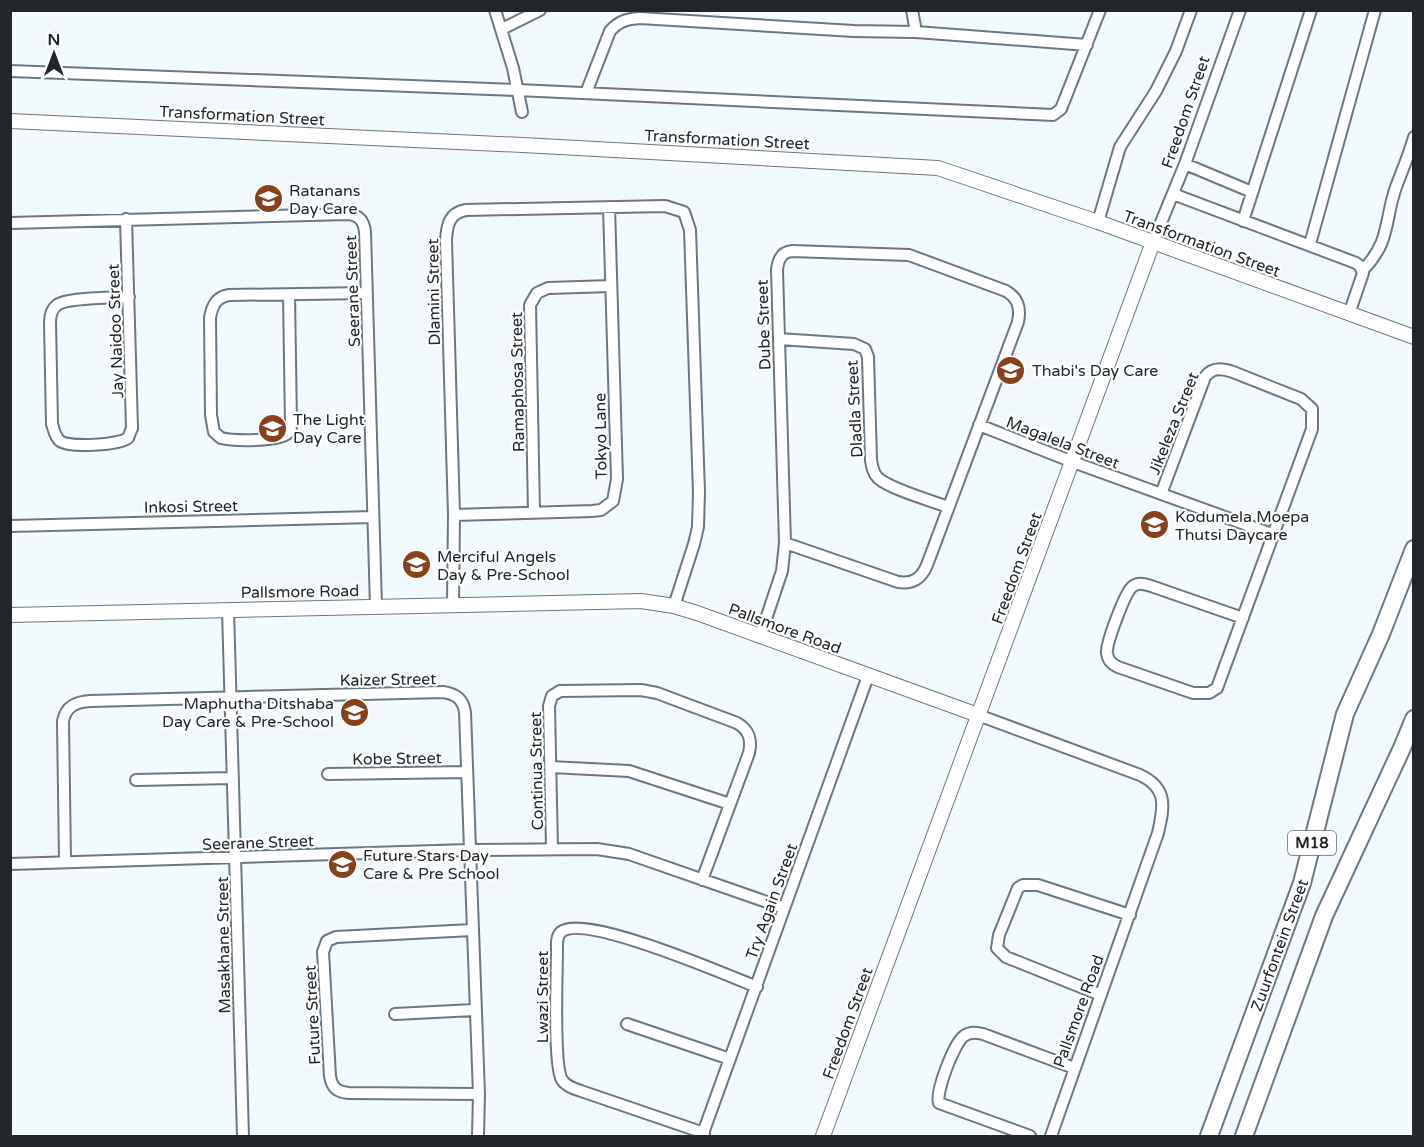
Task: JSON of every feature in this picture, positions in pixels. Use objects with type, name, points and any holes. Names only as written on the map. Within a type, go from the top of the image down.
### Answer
[{"type":"main road","name":"Zuurfontein Street","points":[[1209,1137],[1302,883],[1345,714],[1392,608],[1413,549]]},
{"type":"main road","name":"Zuurfontein Street","points":[[1244,1137],[1324,916],[1402,748],[1413,719]]},
{"type":"street","points":[[495,10],[502,29],[522,112]]},
{"type":"street","points":[[502,29],[540,10]]},
{"type":"street","points":[[912,10],[916,32]]},
{"type":"street","points":[[10,71],[518,90],[1053,115],[1061,109],[1100,10]]},
{"type":"street","points":[[1098,222],[1120,147],[1156,92],[1176,51],[1191,10]]},
{"type":"street","name":"Freedom Street","points":[[823,1137],[1153,242],[1185,164],[1240,10]]},
{"type":"street","points":[[1243,221],[1311,10]]},
{"type":"street","points":[[1310,244],[1375,10]]},
{"type":"street","points":[[586,93],[610,31],[617,23],[626,19],[989,36],[1087,45]]},
{"type":"street","name":"Transformation Street","points":[[10,121],[921,165],[953,172],[1098,222],[1413,337]]},
{"type":"street","points":[[1349,314],[1363,270],[1381,247],[1386,235],[1395,189],[1413,137]]},
{"type":"street","points":[[1185,164],[1252,192]]},
{"type":"street","points":[[1173,194],[1310,244],[1356,263],[1363,270]]},
{"type":"street","name":"Dlamini Street","points":[[453,604],[454,515],[446,240],[449,221],[455,214],[466,210],[665,206],[684,212],[690,230],[699,501],[698,527],[694,544],[674,606]]},
{"type":"street","name":"Tokyo Lane","points":[[454,515],[592,511],[608,506],[615,496],[617,479],[609,207]]},
{"type":"street","name":"Seerane Street","points":[[10,223],[356,216],[362,220],[368,293],[376,606]]},
{"type":"street","name":"Jay Naidoo Street","points":[[126,219],[129,297],[133,422],[130,434],[125,441],[117,443],[73,445],[62,442],[57,437],[52,423],[50,316],[55,306],[65,301],[129,297]]},
{"type":"street","name":"Dube Street","points":[[760,637],[782,571],[785,543],[777,265],[782,255],[792,250],[909,255],[1006,291],[1015,298],[1020,308],[1018,322],[979,426]]},
{"type":"street","name":"Ramaphosa Street","points":[[534,512],[530,305],[537,293],[548,288],[611,286]]},
{"type":"street","points":[[289,296],[290,431],[273,439],[221,438],[214,432],[211,416],[210,318],[212,306],[219,298],[229,295],[289,296],[368,293]]},
{"type":"street","name":"Dladla Street","points":[[778,339],[854,344],[865,349],[868,357],[871,460],[876,476],[889,484],[948,507]]},
{"type":"street","name":"Jikeleza Street","points":[[1161,494],[1205,377],[1212,370],[1233,372],[1301,399],[1312,409],[1312,429],[1219,684],[1214,691],[1193,693],[1118,667],[1110,663],[1107,655],[1108,645],[1127,593],[1134,585],[1151,586],[1243,618]]},
{"type":"street","points":[[785,543],[898,582],[916,580],[927,565],[979,426]]},
{"type":"street","name":"Magalela Street","points":[[979,426],[1272,534]]},
{"type":"street","name":"Inkosi Street","points":[[10,526],[373,517]]},
{"type":"street","name":"Pallsmore Road","points":[[10,615],[624,600],[658,603],[674,606],[1140,775],[1158,787],[1163,800],[1161,820],[1130,915],[1051,1137]]},
{"type":"street","name":"Masakhane Street","points":[[228,610],[243,1137]]},
{"type":"street","name":"Try Again Street","points":[[703,1135],[868,676]]},
{"type":"street","name":"Continua Street","points":[[552,849],[549,706],[552,696],[555,693],[582,690],[641,690],[657,693],[737,723],[748,732],[750,738],[749,753],[702,879]]},
{"type":"street","name":"Kaizer Street","points":[[65,862],[63,722],[68,709],[76,703],[450,693],[460,698],[464,706],[467,772],[474,1010],[479,1094],[478,1137]]},
{"type":"street","points":[[551,767],[629,771],[730,804]]},
{"type":"street","name":"Kobe Street","points":[[328,774],[467,772]]},
{"type":"street","points":[[136,780],[233,778]]},
{"type":"street","name":"Seerane Street","points":[[10,864],[469,850],[613,850],[784,908]]},
{"type":"street","points":[[1101,995],[1006,957],[997,948],[999,935],[1018,888],[1030,884],[1130,915]]},
{"type":"street","name":"Lwazi Street","points":[[703,1135],[569,1087],[562,1080],[557,1058],[559,935],[562,931],[572,929],[617,935],[757,987]]},
{"type":"street","name":"Future Street","points":[[472,930],[336,937],[327,941],[324,952],[330,1076],[333,1087],[349,1093],[479,1094]]},
{"type":"street","points":[[395,1014],[474,1010]]},
{"type":"street","points":[[627,1024],[730,1059]]},
{"type":"street","points":[[1030,1137],[939,1103],[938,1091],[960,1040],[969,1034],[982,1034],[1074,1068]]},
{"type":"place","name":"Ratanans Day Care","points":[[268,199]]},
{"type":"place","name":"Thabi's Day Care","points":[[1011,370]]},
{"type":"place","name":"The Light Day Care","points":[[272,428]]},
{"type":"place","name":"Kodumela Moepa Thutsi Daycare","points":[[1154,525]]},
{"type":"place","name":"Merciful Angels Day & Pre-School","points":[[416,565]]},
{"type":"place","name":"Maphutha Ditshaba Day Care & Pre-School","points":[[355,712]]},
{"type":"place","name":"Future Stars Day Care & Pre School","points":[[342,864]]}]
